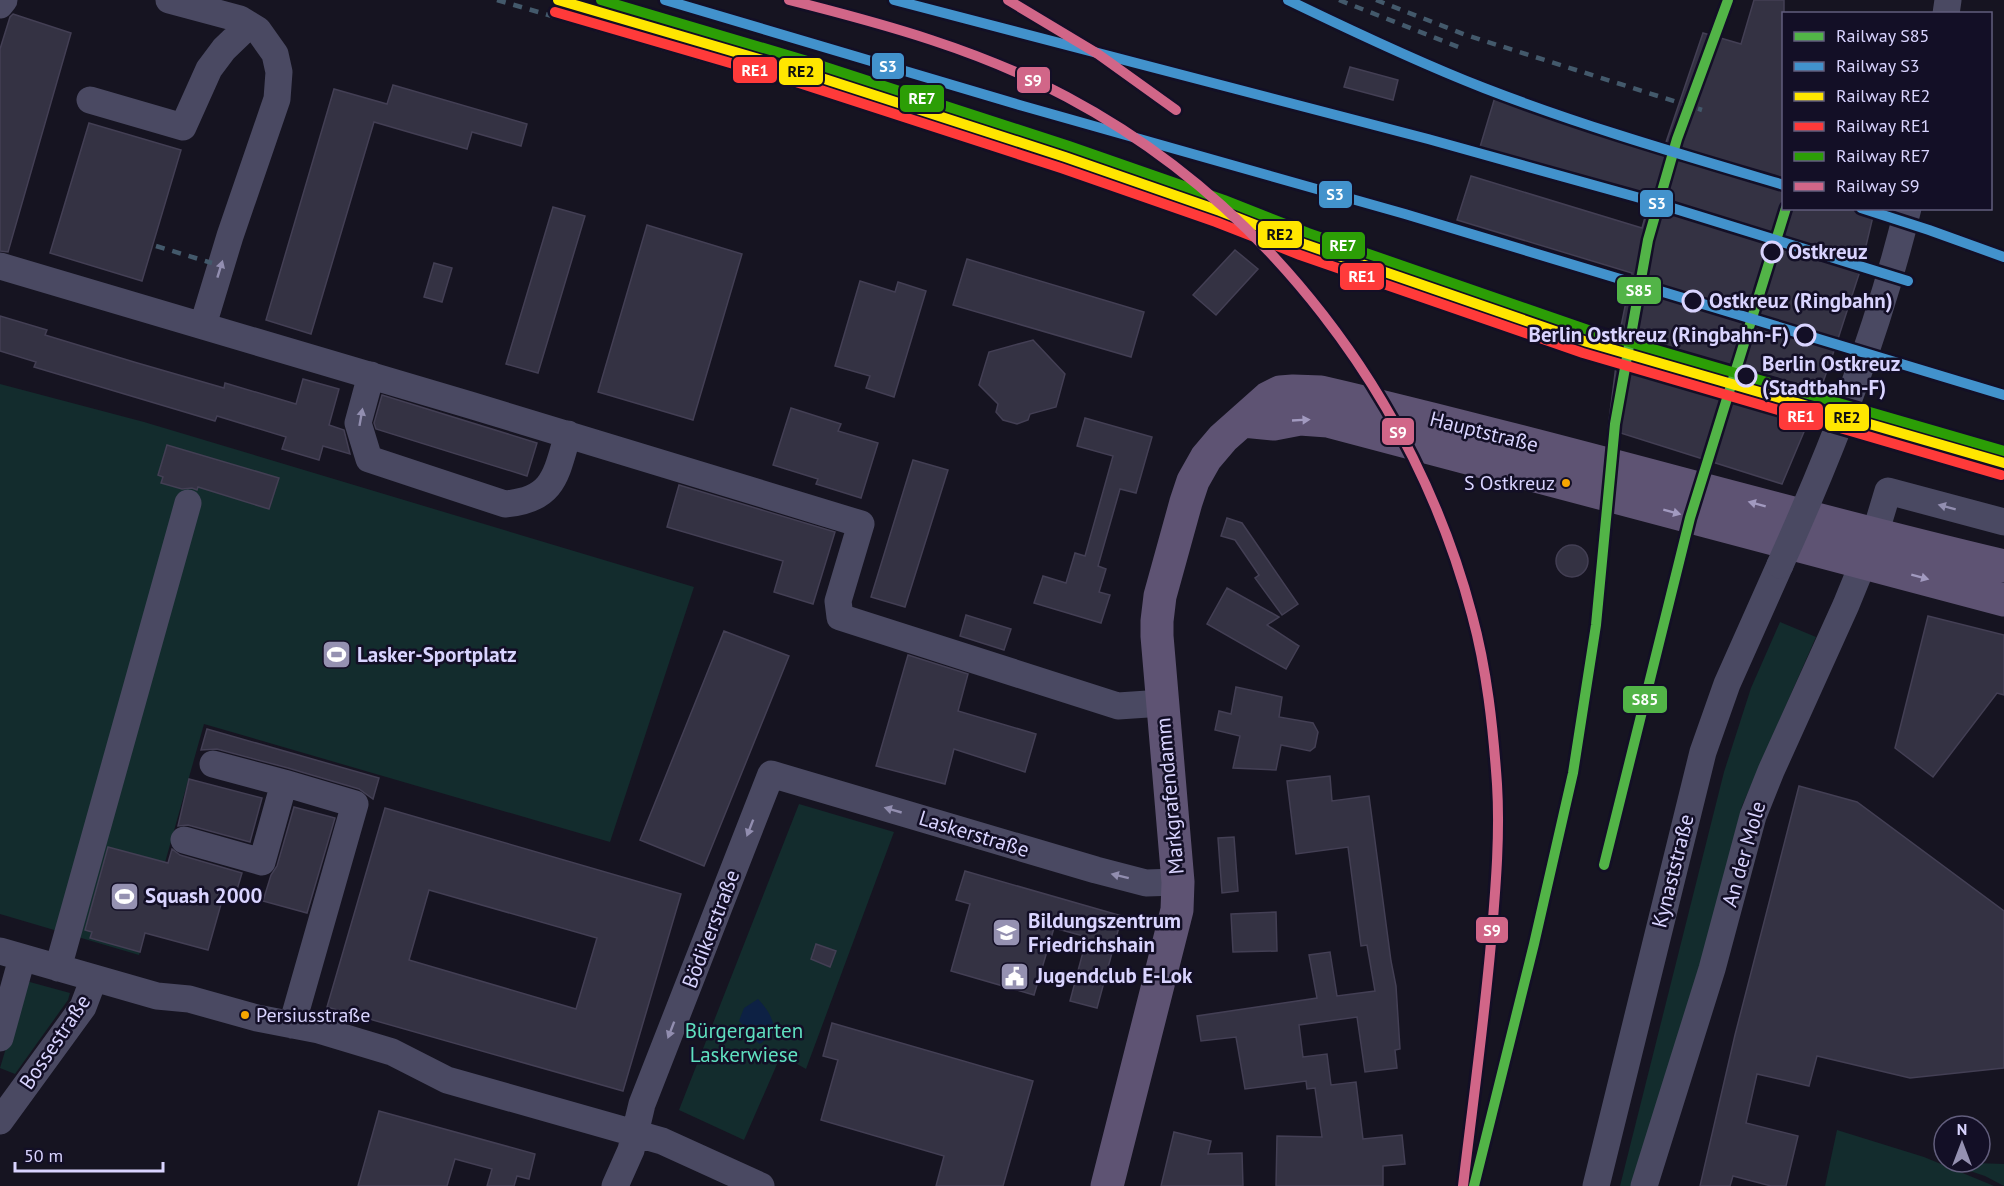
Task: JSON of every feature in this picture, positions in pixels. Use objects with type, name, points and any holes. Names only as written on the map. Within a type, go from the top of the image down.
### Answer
[{"type":"main road","name":"Hauptstraße","points":[[1244,421],[1268,398],[1280,392],[1321,392],[1486,433],[1869,549],[2004,600]]},
{"type":"main road","name":"Markgrafendamm","points":[[1107,1186],[1175,919],[1178,882],[1157,636],[1158,607],[1186,502],[1199,470],[1213,448],[1244,421]]},
{"type":"main road","name":"Hauptstraße","points":[[1869,549],[2004,566]]},
{"type":"street","points":[[0,5],[4,0]]},
{"type":"street","points":[[169,0],[240,19],[258,30],[275,54],[279,72],[277,99],[230,236],[203,325]]},
{"type":"street","points":[[90,100],[183,127],[209,69],[249,25]]},
{"type":"street","name":"Kynaststraße","points":[[1596,1186],[1704,752],[1727,684],[1817,482],[1848,406],[1877,322],[1907,210]]},
{"type":"street","points":[[0,266],[568,434],[861,524],[838,601],[840,617],[1118,706],[1163,703]]},
{"type":"street","points":[[371,375],[358,423],[369,459],[505,504],[534,499],[555,478],[568,434]]},
{"type":"street","name":"An der Mole","points":[[1644,1186],[1712,969],[1753,816],[1767,779],[1869,549],[1888,491],[2004,522]]},
{"type":"street","points":[[58,968],[188,503]]},
{"type":"street","points":[[213,764],[355,804],[292,1025]]},
{"type":"street","name":"Laskerstraße","points":[[771,774],[1096,870],[1146,883],[1178,882]]},
{"type":"street","name":"Bödikerstraße","points":[[615,1186],[632,1150],[642,1104],[771,774]]},
{"type":"street","points":[[184,840],[262,862],[284,783]]},
{"type":"street","points":[[0,1038],[11,955],[157,996],[189,999],[257,1018],[320,1030],[392,1052],[447,1080],[662,1141],[761,1186]]},
{"type":"street","name":"Bossestraße","points":[[4,1106],[83,1007],[94,978]]},
{"type":"green space","name":"Lasker-Sportplatz","points":[[0,384],[144,422],[694,587],[610,842],[204,724],[139,955],[0,914]]},
{"type":"green space","points":[[1780,622],[1816,637],[1742,806],[1700,970],[1634,1186],[1620,1186],[1724,772],[1751,688]]},
{"type":"green space","name":"Bürgergarten Laskerwiese","points":[[799,804],[894,832],[806,1069],[781,1055],[744,1140],[679,1110]]},
{"type":"green space","points":[[26,981],[70,993],[68,1000],[15,1074],[0,1068]]},
{"type":"green space","points":[[1837,1130],[1932,1160],[1932,1174],[1965,1174],[1994,1186],[1825,1186]]},
{"type":"green space","points":[[1992,1164],[2004,1164],[2004,1186],[1979,1174],[1992,1174]]},
{"type":"water","points":[[758,999],[773,1022],[774,1032],[760,1044],[747,1034],[739,1021],[744,1008]]},
{"type":"building","points":[[1754,0],[1784,0],[1784,12],[1782,12],[1782,210],[1875,210],[1860,271],[1835,348],[1814,408],[1782,484],[1608,429],[1621,326],[1632,273],[1457,220],[1471,176],[1642,228],[1651,196],[1480,147],[1495,97],[1662,154],[1703,33],[1741,44]]},
{"type":"building","points":[[13,14],[71,33],[8,252],[0,251],[0,49]]},
{"type":"building","points":[[1350,67],[1398,80],[1393,100],[1344,87]]},
{"type":"building","points":[[393,85],[527,124],[521,146],[472,132],[467,149],[374,122],[311,334],[266,320],[334,89],[387,104]]},
{"type":"building","points":[[89,123],[181,150],[142,281],[50,253]]},
{"type":"building","points":[[553,207],[585,216],[538,373],[506,364]]},
{"type":"building","points":[[647,225],[742,254],[693,420],[598,392]]},
{"type":"building","points":[[1235,250],[1258,269],[1216,315],[1193,295]]},
{"type":"building","points":[[967,259],[1144,312],[1131,357],[953,305]]},
{"type":"building","points":[[434,263],[452,268],[442,302],[424,297]]},
{"type":"building","points":[[860,281],[895,292],[898,282],[926,291],[894,397],[866,388],[870,376],[835,366]]},
{"type":"building","points":[[0,316],[47,330],[45,335],[134,362],[224,388],[225,383],[296,404],[303,379],[339,389],[329,425],[344,430],[350,454],[323,446],[319,460],[282,449],[286,437],[217,416],[215,421],[34,367],[36,362],[0,351]]},
{"type":"building","points":[[1033,340],[1065,374],[1056,407],[1030,414],[1028,420],[1017,424],[1003,420],[996,412],[998,404],[979,385],[989,352]]},
{"type":"building","points":[[382,395],[537,443],[527,476],[376,429],[374,423]]},
{"type":"building","points":[[791,408],[841,424],[838,431],[878,443],[861,498],[816,484],[818,479],[773,465]]},
{"type":"building","points":[[1085,418],[1152,437],[1136,493],[1120,489],[1098,566],[1106,569],[1099,592],[1110,595],[1101,623],[1034,603],[1043,576],[1066,583],[1075,553],[1085,556],[1113,456],[1077,446]]},
{"type":"building","points":[[167,445],[279,478],[269,509],[198,487],[197,490],[182,489],[161,483],[163,477],[158,475]]},
{"type":"building","points":[[913,460],[948,470],[905,607],[871,597]]},
{"type":"building","points":[[679,485],[835,532],[813,604],[774,592],[783,561],[667,527]]},
{"type":"building","points":[[1227,518],[1242,523],[1298,604],[1282,615],[1255,578],[1259,575],[1235,540],[1221,536]]},
{"type":"building","points":[[1572,545],[1584,549],[1588,561],[1584,573],[1572,577],[1560,573],[1556,561],[1560,549]]},
{"type":"building","points":[[1227,588],[1279,617],[1267,625],[1299,646],[1286,669],[1207,624]]},
{"type":"building","points":[[966,615],[1011,629],[1004,650],[960,636]]},
{"type":"building","points":[[1928,616],[2004,635],[2004,695],[1997,693],[1933,777],[1895,748]]},
{"type":"building","points":[[724,631],[789,656],[704,866],[640,840]]},
{"type":"building","points":[[908,655],[968,674],[958,711],[1036,734],[1025,772],[954,749],[945,784],[876,766]]},
{"type":"building","points":[[1236,687],[1282,697],[1279,717],[1313,723],[1318,732],[1315,747],[1310,751],[1281,745],[1276,770],[1233,768],[1240,736],[1215,730],[1219,711],[1231,714]]},
{"type":"building","points":[[207,729],[379,778],[373,799],[359,789],[288,768],[217,749],[201,750]]},
{"type":"building","points":[[1330,776],[1332,801],[1369,796],[1396,986],[1400,1049],[1395,1050],[1397,1068],[1365,1072],[1357,1017],[1299,1025],[1303,1057],[1327,1054],[1331,1085],[1356,1082],[1363,1139],[1402,1135],[1405,1164],[1383,1166],[1383,1186],[1276,1186],[1277,1136],[1322,1137],[1315,1088],[1307,1089],[1306,1081],[1245,1089],[1236,1037],[1201,1041],[1197,1016],[1317,998],[1309,955],[1330,952],[1337,996],[1375,991],[1367,945],[1361,946],[1348,847],[1296,854],[1287,781]]},
{"type":"building","points":[[189,779],[262,798],[250,842],[188,825],[178,826]]},
{"type":"building","points":[[1799,786],[1857,802],[2004,911],[2004,1068],[1910,1078],[1817,1056],[1809,1086],[1757,1074],[1746,1123],[1798,1136],[1786,1186],[1771,1186],[1733,1176],[1730,1186],[1700,1186],[1735,1035]]},
{"type":"building","points":[[294,807],[335,818],[307,913],[263,901],[271,875],[277,866]]},
{"type":"building","points":[[385,808],[681,894],[623,1091],[327,1007]],"holes":[[[429,890],[597,938],[576,1009],[409,960]]]},
{"type":"building","points":[[1234,837],[1238,891],[1222,893],[1218,838]]},
{"type":"building","points":[[108,847],[168,863],[172,849],[180,855],[242,873],[236,893],[225,890],[208,950],[145,933],[140,952],[90,938],[92,932],[85,930]]},
{"type":"building","points":[[965,871],[1122,916],[1097,1008],[1070,1001],[1087,937],[1054,928],[1034,995],[951,971],[970,904],[956,900]]},
{"type":"building","points":[[1276,912],[1277,951],[1233,952],[1231,914]]},
{"type":"building","points":[[816,944],[836,951],[830,967],[811,959]]},
{"type":"building","points":[[832,1023],[1033,1081],[1003,1186],[936,1186],[944,1156],[821,1120],[838,1060],[823,1056]]},
{"type":"building","points":[[379,1111],[535,1154],[529,1179],[517,1176],[514,1186],[487,1186],[492,1169],[455,1159],[447,1186],[358,1186]]},
{"type":"building","points":[[1174,1132],[1211,1141],[1208,1154],[1242,1153],[1243,1186],[1161,1186]]},
{"type":"railway","points":[[497,0],[968,139],[1218,224],[1371,281],[1583,354],[2004,478]]},
{"type":"railway","points":[[1339,0],[1461,48]]},
{"type":"railway","points":[[1376,0],[1466,35],[1702,110]]},
{"type":"railway","points":[[156,246],[212,263]]},
{"type":"rail line","name":"RE2","points":[[558,0],[800,71],[1065,157],[1220,211],[1304,244],[1587,342],[2004,463]]},
{"type":"rail line","name":"RE7","points":[[601,0],[804,60],[1069,146],[1224,200],[1308,233],[1591,331],[2004,451]]},
{"type":"rail line","name":"S3","points":[[665,0],[1023,106],[1405,214],[2004,395]]},
{"type":"rail line","name":"S9","points":[[789,0],[896,29],[1000,65],[1067,97],[1139,141],[1206,192],[1268,250],[1323,314],[1371,384],[1413,457],[1446,535],[1472,615],[1491,720],[1498,802],[1492,931],[1463,1186]]},
{"type":"rail line","name":"S3","points":[[894,0],[1428,139],[1640,198],[1908,281]]},
{"type":"rail line","name":"S9","points":[[1008,0],[1098,54],[1176,110]]},
{"type":"rail line","name":"S3","points":[[1288,0],[1409,57],[1521,102],[1633,140],[1782,184]]},
{"type":"rail line","name":"S85","points":[[1474,1186],[1534,944],[1573,773],[1596,625],[1615,424],[1648,240],[1677,139],[1728,0]]},
{"type":"rail line","name":"RE1","points":[[555,12],[796,82],[1061,168],[1216,222],[1300,255],[1583,353],[2001,475]]},
{"type":"rail line","name":"S85","points":[[1604,865],[1690,518],[1785,210]]},
{"type":"rail line","name":"S3","points":[[1867,210],[2004,257]]},
{"type":"place","name":"Ostkreuz","points":[[1772,252]]},
{"type":"place","name":"Ostkreuz (Ringbahn)","points":[[1693,301]]},
{"type":"place","name":"Berlin Ostkreuz (Ringbahn-F)","points":[[1805,335]]},
{"type":"place","name":"Berlin Ostkreuz (Stadtbahn-F)","points":[[1746,376]]},
{"type":"place","name":"S Ostkreuz","points":[[1566,483]]},
{"type":"place","name":"Lasker-Sportplatz","points":[[336,655]]},
{"type":"place","name":"Squash 2000","points":[[124,896]]},
{"type":"place","name":"Bildungszentrum Friedrichshain","points":[[1007,933]]},
{"type":"place","name":"Jugendclub E-Lok","points":[[1015,976]]},
{"type":"place","name":"Persiusstraße","points":[[245,1015]]}]
